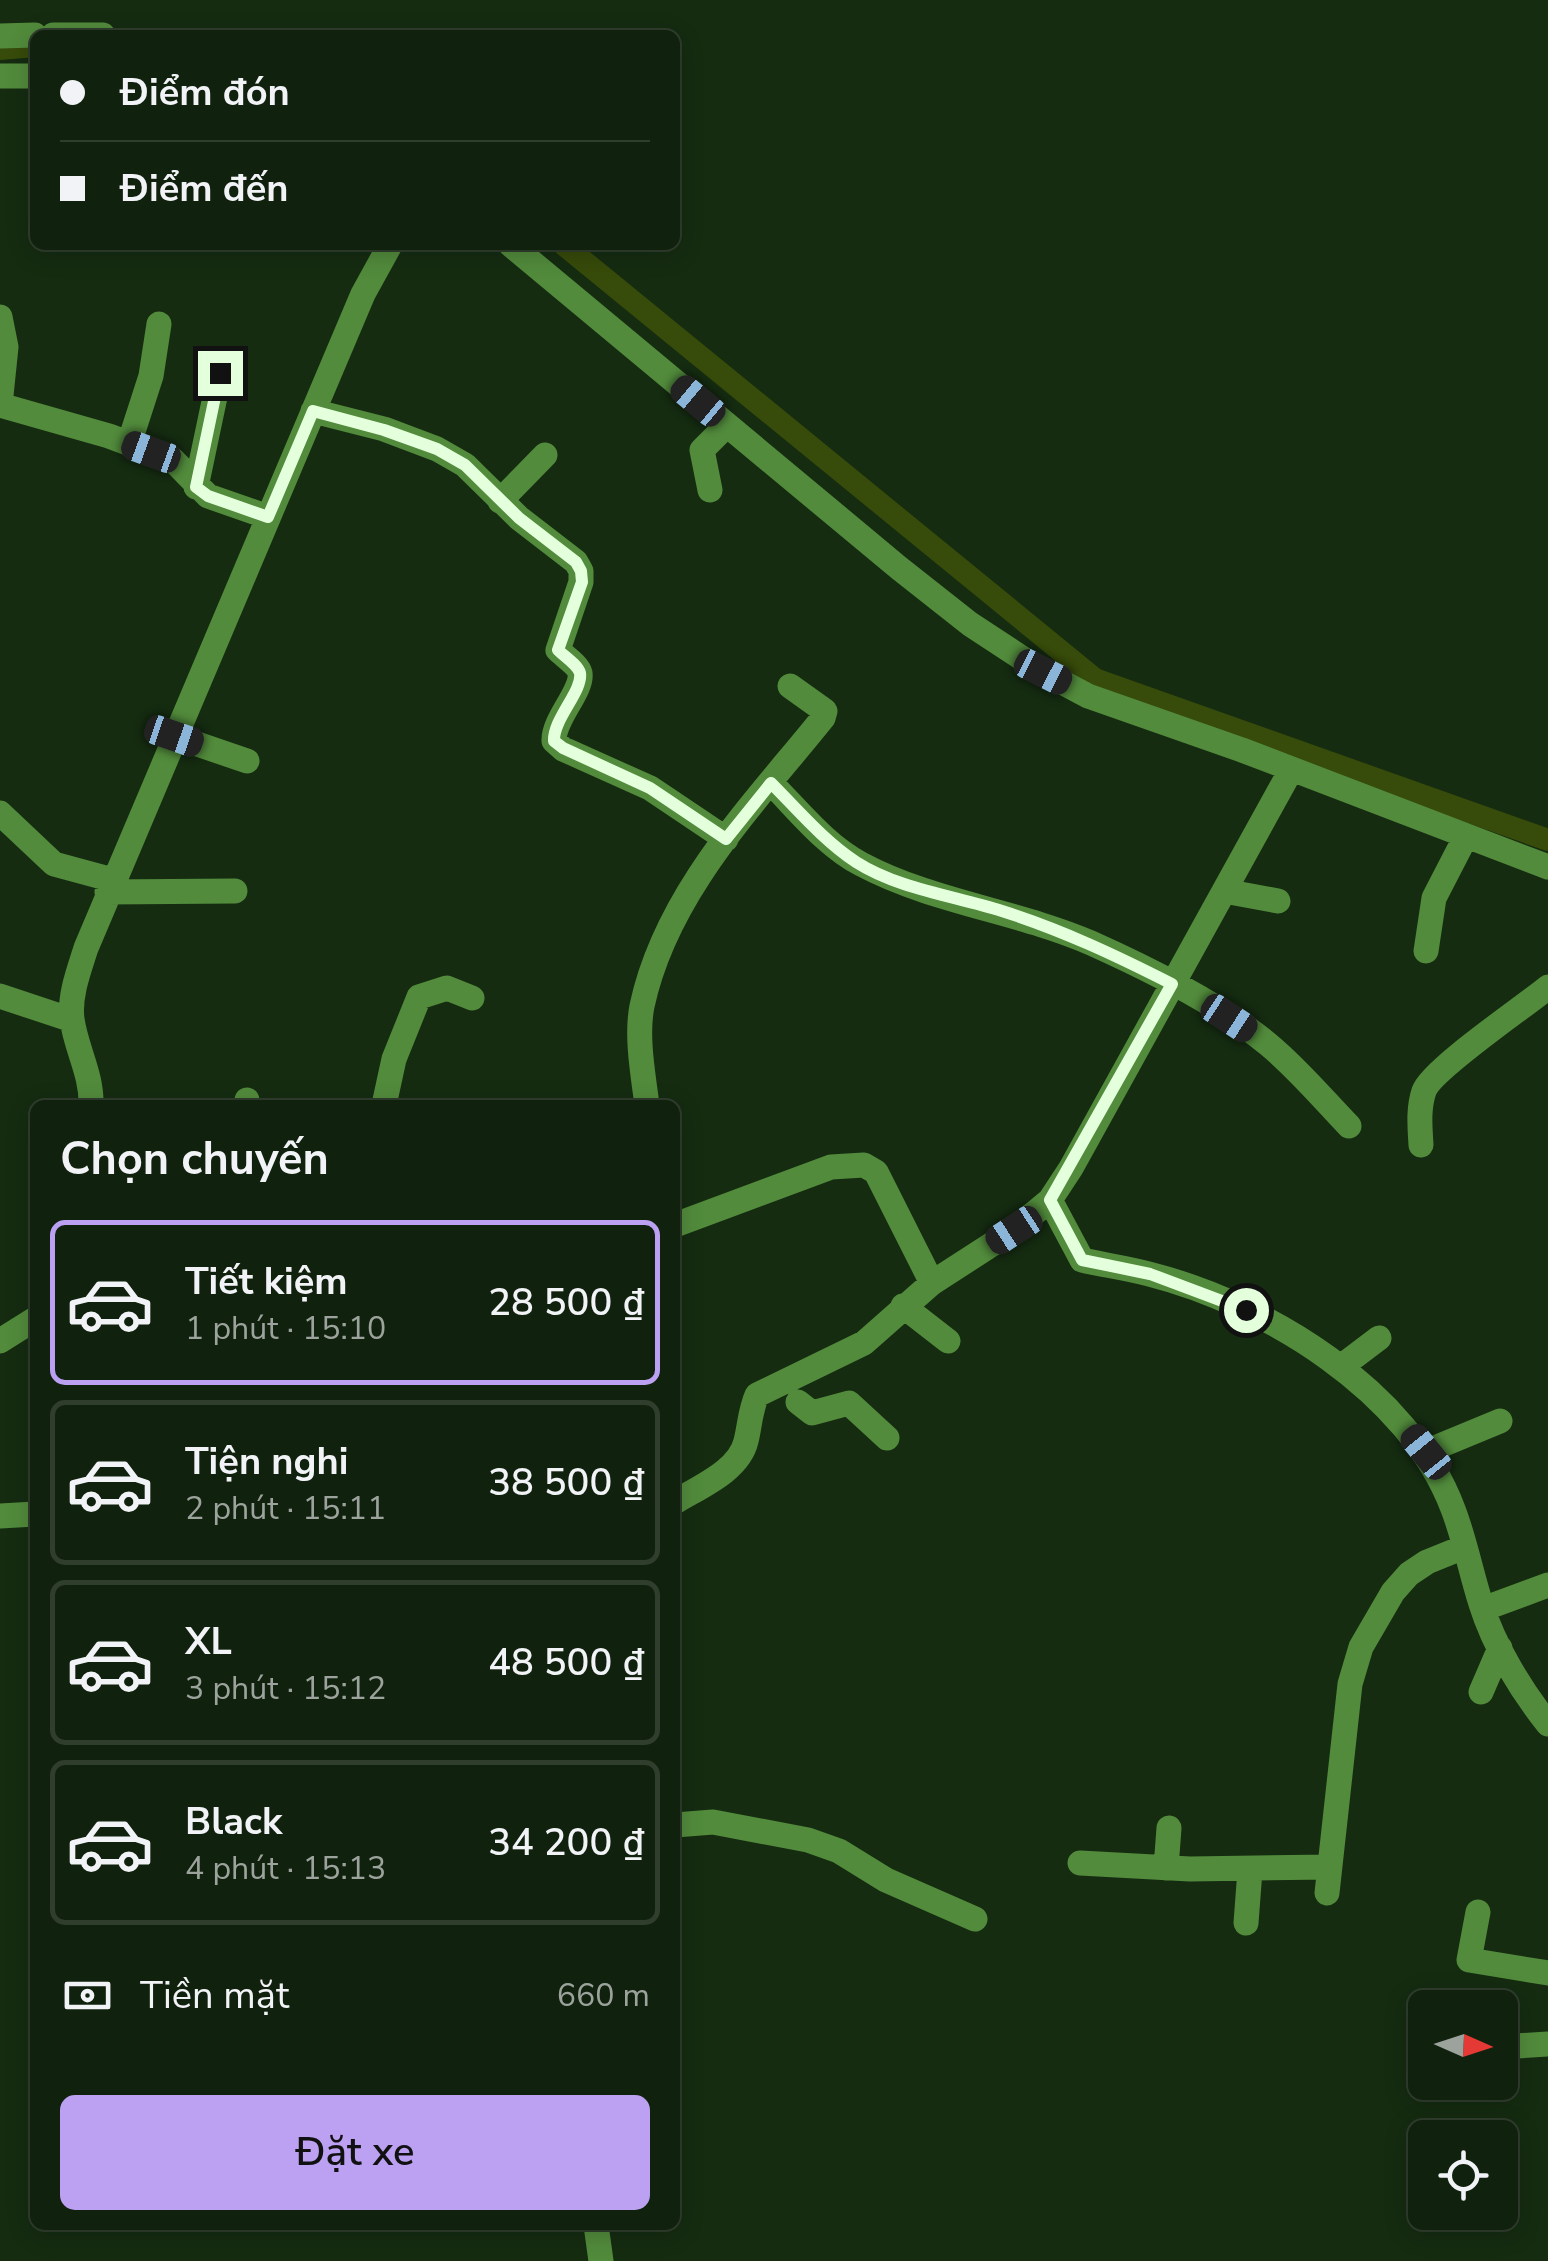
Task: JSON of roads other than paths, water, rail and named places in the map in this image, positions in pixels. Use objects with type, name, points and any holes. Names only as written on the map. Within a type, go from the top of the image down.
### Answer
[{"type":"street","points":[[0,36],[30,35]]},
{"type":"street","points":[[0,76],[30,76]]},
{"type":"street","points":[[90,1100],[87,1065],[72,1020],[78,975],[110,886],[363,294],[387,250]]},
{"type":"street","points":[[517,250],[970,624],[1043,672],[1088,696],[1548,867]]},
{"type":"street","points":[[0,316],[6,348],[0,404],[173,460],[208,496],[268,517]]},
{"type":"street","points":[[129,444],[151,376],[160,324]]},
{"type":"street","points":[[196,487],[220,373]]},
{"type":"street","points":[[313,411],[384,430],[437,449],[465,465],[500,501],[576,562],[582,582],[558,650],[578,668],[580,680],[554,730],[554,741],[650,788],[726,839]]},
{"type":"street","points":[[710,490],[702,450],[727,425]]},
{"type":"street","points":[[500,501],[545,455]]},
{"type":"street","points":[[646,1100],[641,1009],[679,908],[726,839],[823,718],[824,711],[790,686]]},
{"type":"street","points":[[174,736],[247,761]]},
{"type":"street","points":[[680,1499],[736,1460],[745,1446],[750,1409],[757,1396],[791,1391],[864,1343],[932,1283],[1014,1230],[1050,1200],[1292,770]]},
{"type":"street","points":[[771,783],[831,843],[858,863],[894,879],[1049,927],[1172,984],[1267,1043],[1349,1126]]},
{"type":"street","points":[[0,813],[54,864],[110,886],[235,890]]},
{"type":"street","points":[[1426,951],[1434,898],[1466,836]]},
{"type":"street","points":[[1224,891],[1278,901]]},
{"type":"street","points":[[1421,1145],[1419,1109],[1425,1086],[1440,1069],[1548,987]]},
{"type":"street","points":[[385,1100],[394,1058],[419,997],[447,988],[472,998]]},
{"type":"street","points":[[0,996],[72,1020]]},
{"type":"street","points":[[680,1223],[832,1168],[864,1165],[876,1172],[932,1283]]},
{"type":"street","points":[[1050,1200],[1082,1260],[1150,1274],[1246,1310],[1342,1366],[1400,1420],[1426,1452],[1453,1508],[1482,1609],[1500,1648],[1548,1724]]},
{"type":"street","points":[[904,1306],[948,1341]]},
{"type":"street","points":[[0,1342],[30,1322]]},
{"type":"street","points":[[1342,1366],[1379,1338]]},
{"type":"street","points":[[791,1391],[812,1413],[849,1403],[887,1438]]},
{"type":"street","points":[[1426,1452],[1500,1422]]},
{"type":"street","points":[[0,1516],[30,1514]]},
{"type":"street","points":[[1080,1863],[1250,1870],[1328,1880],[1350,1684],[1361,1647],[1408,1574],[1464,1547]]},
{"type":"street","points":[[1482,1609],[1548,1585]]},
{"type":"street","points":[[1481,1692],[1500,1648]]},
{"type":"street","points":[[680,1825],[714,1822],[808,1840],[839,1851],[886,1880],[975,1919]]},
{"type":"street","points":[[1166,1868],[1169,1828]]},
{"type":"street","points":[[1246,1923],[1250,1870]]},
{"type":"street","points":[[1478,1912],[1469,1960],[1548,1973]]},
{"type":"street","points":[[1518,2046],[1548,2044]]},
{"type":"street","points":[[597,2230],[601,2261]]},
{"type":"waterway","points":[[0,49],[30,46]]},
{"type":"waterway","points":[[570,250],[1095,679],[1548,840]]}]
